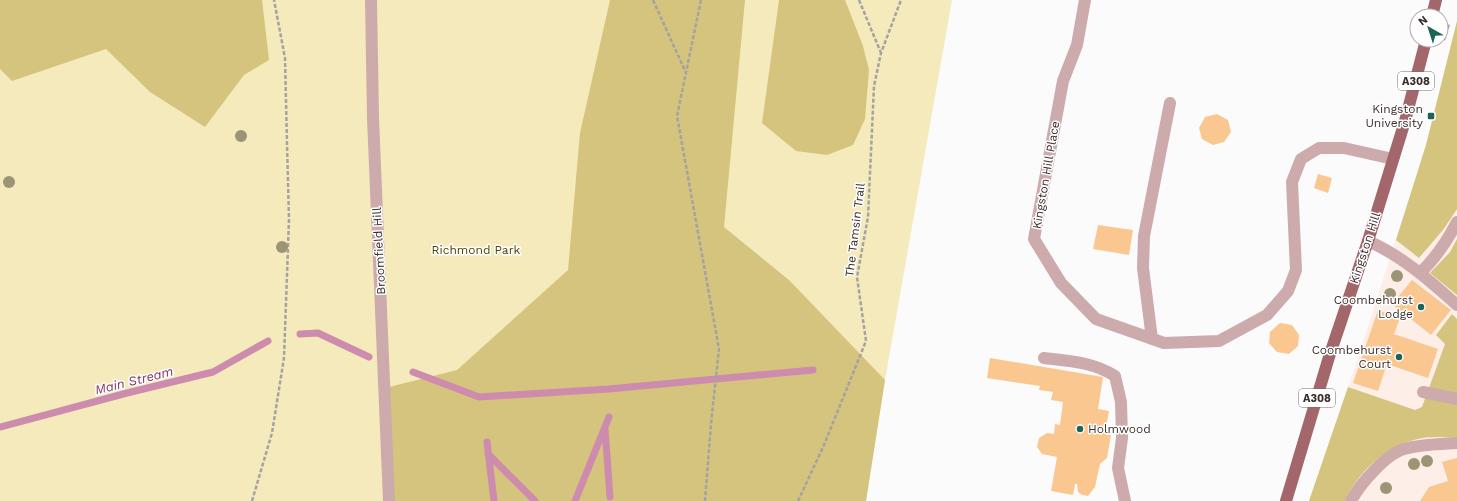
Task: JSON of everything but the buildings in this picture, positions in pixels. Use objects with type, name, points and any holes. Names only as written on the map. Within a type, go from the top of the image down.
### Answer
[{"type":"main road","name":"Kingston Hill","points":[[1286,501],[1329,357],[1368,241],[1419,72],[1424,48]]},
{"type":"street","name":"Broomfield Hill","points":[[371,0],[373,118],[390,501]]},
{"type":"street","name":"Kingston Hill Place","points":[[1085,0],[1077,45],[1063,81],[1034,239],[1060,283],[1096,319],[1164,343],[1219,341],[1267,315],[1288,291],[1296,270],[1292,182],[1301,159],[1318,148],[1344,148],[1393,159]]},
{"type":"street","points":[[1152,339],[1143,268],[1144,236],[1170,103]]},
{"type":"street","points":[[1420,273],[1430,264],[1445,243],[1457,222]]},
{"type":"street","points":[[1368,241],[1387,249],[1420,273],[1457,304]]},
{"type":"street","points":[[1044,358],[1086,364],[1104,369],[1115,376],[1122,402],[1122,438],[1118,468],[1125,501]]},
{"type":"street","points":[[1423,392],[1457,399]]},
{"type":"street","points":[[1351,501],[1355,493],[1378,465],[1402,449],[1457,443]]},
{"type":"path","points":[[252,501],[272,433],[284,358],[289,219],[285,58],[274,0]]},
{"type":"path","points":[[654,0],[686,74]]},
{"type":"path","points":[[701,0],[677,116],[719,349],[705,501]]},
{"type":"path","points":[[859,0],[881,53]]},
{"type":"path","name":"The Tamsin Trail","points":[[798,501],[824,445],[866,342],[856,277],[868,217],[874,86],[881,53],[901,0]]},
{"type":"shaded area","points":[[0,0],[262,0],[269,60],[244,75],[205,127],[150,92],[106,49],[12,81],[0,69]]},
{"type":"shaded area","points":[[610,0],[745,0],[724,227],[790,281],[885,380],[866,501],[389,501],[385,388],[457,370],[568,270],[580,133]]},
{"type":"shaded area","points":[[779,0],[845,0],[863,46],[869,70],[865,119],[853,145],[827,155],[796,151],[762,123]]},
{"type":"shaded area","points":[[1457,21],[1457,501],[1309,501],[1357,361],[1426,145]]},
{"type":"shaded area","points":[[1457,21],[1457,209],[1443,230],[1419,258],[1396,240],[1426,145]]},
{"type":"shaded area","points":[[1457,239],[1457,295],[1430,273],[1450,252]]},
{"type":"shaded area","points":[[1452,314],[1457,319],[1457,438],[1425,438],[1403,443],[1382,455],[1364,472],[1356,481],[1345,501],[1309,501],[1348,387],[1415,410],[1422,407],[1445,344],[1436,335]]},
{"type":"green space","name":"Richmond Park","points":[[0,0],[952,0],[885,380],[866,501],[0,501]]},
{"type":"waterway","points":[[300,334],[318,333],[369,357]]},
{"type":"waterway","name":"Main Stream","points":[[0,427],[213,372],[268,341]]},
{"type":"waterway","points":[[413,372],[479,397],[609,389],[813,370]]},
{"type":"waterway","points":[[575,501],[609,417]]},
{"type":"waterway","points":[[605,429],[610,497]]},
{"type":"waterway","points":[[487,442],[494,501]]},
{"type":"waterway","points":[[488,454],[535,501]]},
{"type":"place","name":"Kingston University","points":[[1431,116]]},
{"type":"place","name":"Coombehurst Lodge","points":[[1421,307]]},
{"type":"place","name":"Coombehurst Court","points":[[1399,357]]},
{"type":"place","name":"Holmwood","points":[[1080,429]]}]
